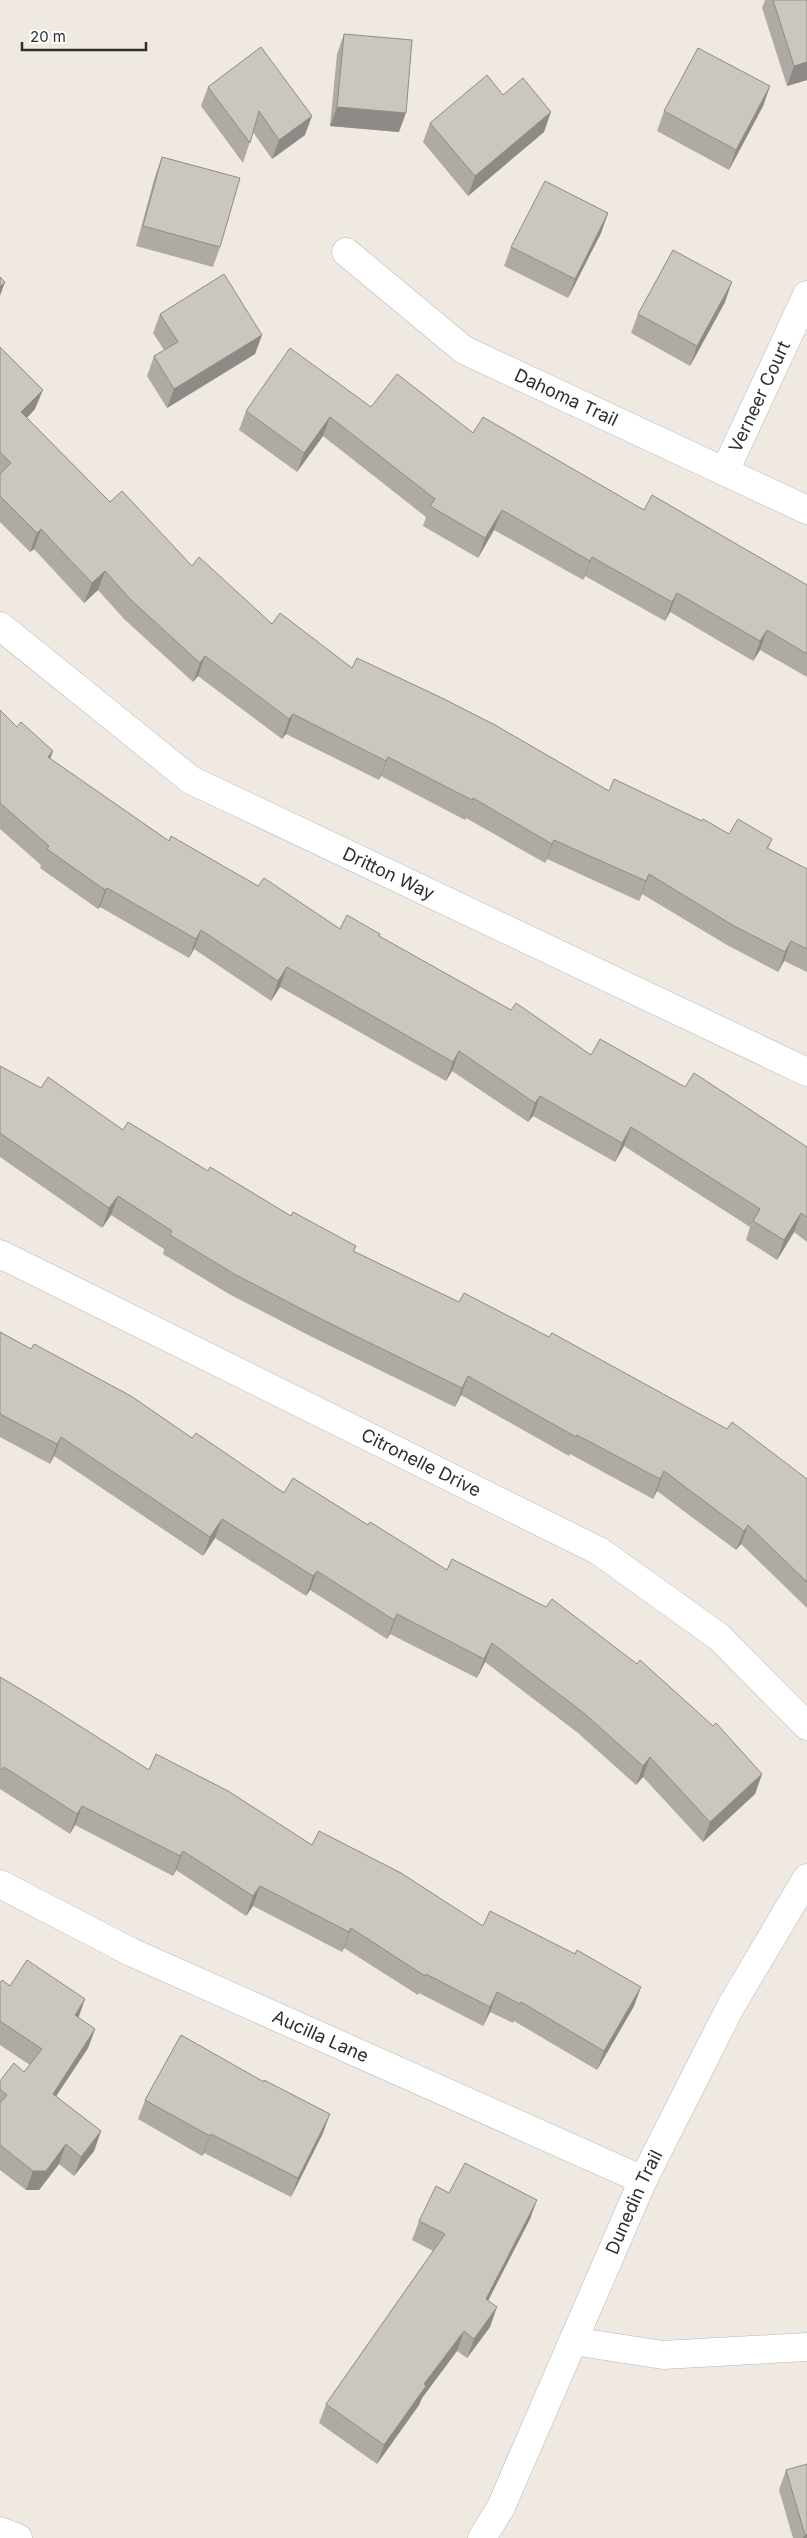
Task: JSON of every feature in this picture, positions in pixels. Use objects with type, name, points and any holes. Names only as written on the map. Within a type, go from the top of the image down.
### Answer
[{"type":"street","name":"Dahoma Trail","points":[[346,252],[464,350],[807,510]]},
{"type":"street","name":"Verneer Court","points":[[725,472],[807,295]]},
{"type":"street","name":"Dritton Way","points":[[0,626],[191,780],[807,1072]]},
{"type":"street","name":"Citronelle Drive","points":[[0,1254],[599,1551],[720,1637],[807,1726]]},
{"type":"street","name":"Dunedin Trail","points":[[482,2538],[501,2508],[644,2180],[731,2006],[807,1878]]},
{"type":"street","name":"Aucilla Lane","points":[[0,1884],[131,1952],[644,2180]]},
{"type":"street","points":[[574,2341],[663,2355],[807,2347]]},
{"type":"street","points":[[0,2531],[18,2538]]},
{"type":"building","points":[[773,0],[807,0],[807,62],[794,66]]},
{"type":"building","points":[[344,34],[412,40],[406,113],[337,107]]},
{"type":"building","points":[[261,47],[312,116],[279,140],[259,111],[250,143],[208,87]]},
{"type":"building","points":[[698,48],[770,86],[736,150],[664,111]]},
{"type":"building","points":[[487,75],[503,95],[523,78],[551,112],[475,176],[430,123]]},
{"type":"building","points":[[162,157],[240,178],[220,247],[143,226]]},
{"type":"building","points":[[545,181],[608,213],[575,279],[511,247]]},
{"type":"building","points":[[673,250],[732,282],[697,346],[638,314]]},
{"type":"building","points":[[224,274],[262,335],[174,389],[154,356],[178,342],[160,314]]},
{"type":"building","points":[[0,277],[5,282],[0,287]]},
{"type":"building","points":[[0,347],[43,390],[21,412],[110,502],[122,491],[192,566],[199,557],[272,624],[280,613],[352,668],[357,658],[444,699],[495,725],[609,791],[614,779],[702,821],[703,819],[729,834],[738,819],[772,839],[767,848],[807,869],[807,949],[791,941],[785,952],[734,926],[649,874],[646,881],[554,840],[552,844],[473,798],[472,800],[388,757],[386,761],[293,714],[289,719],[205,656],[200,663],[131,600],[105,571],[92,583],[41,529],[37,533],[0,496],[0,474],[11,463],[0,452]]},
{"type":"building","points":[[290,348],[371,407],[397,374],[473,433],[483,417],[644,510],[652,495],[807,585],[807,654],[767,630],[760,641],[677,593],[672,602],[592,557],[590,561],[502,510],[485,538],[430,506],[435,499],[330,417],[304,453],[246,411]]},
{"type":"building","points":[[0,710],[17,727],[21,722],[53,751],[48,757],[169,841],[171,836],[258,886],[264,878],[340,929],[347,915],[380,934],[379,936],[511,1010],[516,1003],[591,1055],[600,1039],[685,1087],[694,1073],[807,1147],[807,1217],[801,1213],[784,1240],[753,1221],[760,1209],[631,1127],[622,1143],[540,1096],[535,1103],[459,1051],[453,1062],[287,967],[278,981],[201,930],[196,939],[107,888],[105,890],[47,849],[49,846],[0,803]]},
{"type":"building","points":[[0,1066],[41,1088],[48,1077],[123,1130],[128,1122],[208,1171],[210,1167],[291,1216],[293,1212],[356,1246],[353,1251],[459,1302],[464,1293],[549,1337],[552,1333],[727,1429],[732,1422],[807,1479],[807,1582],[748,1525],[744,1531],[664,1471],[660,1479],[577,1435],[576,1437],[468,1376],[462,1388],[319,1318],[236,1275],[170,1235],[172,1231],[118,1196],[109,1208],[0,1133]]},
{"type":"building","points":[[0,1332],[31,1349],[34,1344],[131,1396],[192,1438],[196,1433],[284,1493],[293,1478],[368,1525],[370,1522],[447,1570],[452,1559],[546,1607],[552,1599],[637,1664],[640,1660],[713,1726],[716,1723],[762,1774],[710,1822],[650,1757],[643,1766],[585,1714],[492,1643],[484,1659],[397,1614],[394,1620],[317,1571],[313,1576],[222,1519],[210,1537],[61,1437],[57,1444],[0,1414]]},
{"type":"building","points":[[0,1677],[149,1770],[156,1754],[228,1791],[312,1845],[319,1831],[401,1873],[483,1926],[490,1911],[575,1954],[577,1950],[641,1987],[604,2051],[521,2002],[520,2004],[497,1992],[490,2007],[426,1974],[425,1976],[351,1928],[349,1932],[260,1886],[253,1896],[183,1851],[180,1856],[82,1806],[77,1814],[4,1767],[2,1770],[0,1769]]},
{"type":"building","points":[[27,1960],[85,1999],[75,2015],[95,2029],[53,2094],[101,2131],[81,2157],[66,2144],[46,2171],[33,2171],[0,2145],[0,2103],[7,2095],[0,2089],[0,2081],[14,2063],[24,2072],[42,2049],[0,2021],[0,1983],[2,1980],[10,1986]]},
{"type":"building","points":[[181,2035],[264,2082],[264,2080],[330,2114],[298,2178],[211,2134],[210,2136],[145,2100]]},
{"type":"building","points":[[465,2163],[537,2200],[486,2299],[497,2307],[474,2339],[464,2331],[424,2384],[426,2386],[384,2445],[326,2404],[445,2234],[419,2221],[436,2186],[449,2193]]},
{"type":"building","points":[[807,2464],[807,2534],[805,2535],[786,2470]]}]
